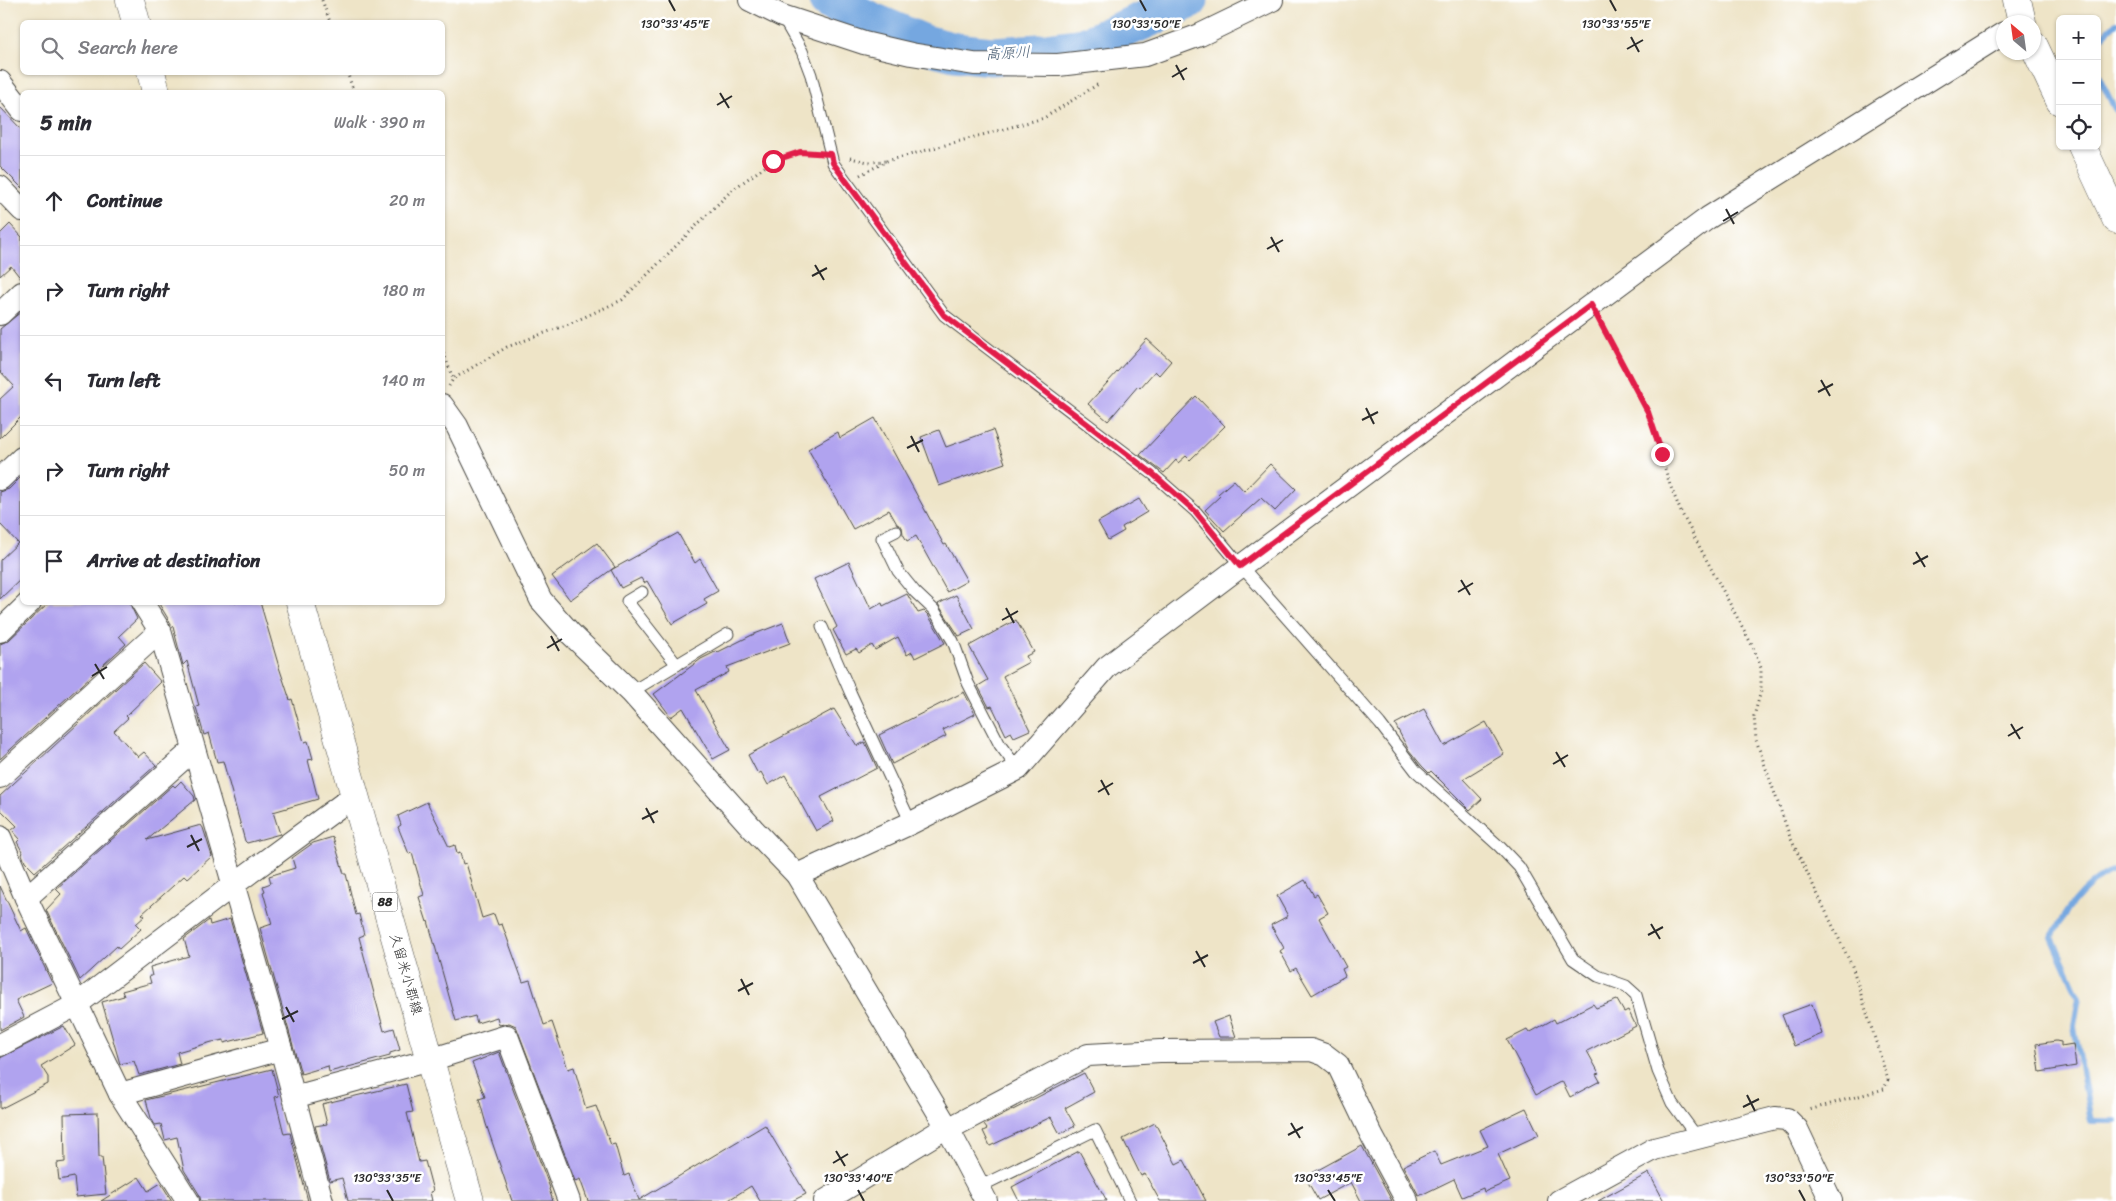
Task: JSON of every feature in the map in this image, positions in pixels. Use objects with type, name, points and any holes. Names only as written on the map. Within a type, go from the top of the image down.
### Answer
[{"type":"main road","points":[[130,0],[135,20]]},
{"type":"main road","points":[[2017,0],[2020,15]]},
{"type":"main road","points":[[2041,60],[2056,93]]},
{"type":"main road","points":[[152,75],[156,90]]},
{"type":"main road","points":[[2084,150],[2116,219]]},
{"type":"main road","name":"久留米小郡線","points":[[301,605],[470,1201]]},
{"type":"street","points":[[750,0],[782,16],[864,44],[911,54],[974,64],[1058,65],[1145,55],[1200,35],[1272,0]]},
{"type":"street","points":[[797,875],[911,823],[1018,769],[1107,668],[1240,566],[1708,218],[1996,39]]},
{"type":"street","points":[[0,82],[20,107]]},
{"type":"street","points":[[0,187],[20,208]]},
{"type":"street","points":[[0,314],[20,295]]},
{"type":"street","points":[[445,396],[457,426],[541,600],[571,634],[631,692],[753,829],[797,875],[948,1128],[983,1194]]},
{"type":"street","points":[[0,479],[20,460]]},
{"type":"street","points":[[0,631],[27,605]]},
{"type":"street","points":[[144,605],[160,632],[281,1049],[322,1201]]},
{"type":"street","points":[[0,777],[160,632]]},
{"type":"street","points":[[26,898],[194,749]]},
{"type":"street","points":[[0,1045],[76,1005],[355,795]]},
{"type":"street","points":[[0,837],[8,877],[26,898],[120,1094],[188,1201]]},
{"type":"street","points":[[294,1097],[430,1060],[507,1036],[569,1201]]},
{"type":"street","points":[[120,1094],[281,1049]]},
{"type":"street","points":[[825,1201],[948,1128],[1088,1055],[1160,1051],[1311,1050],[1325,1055],[1338,1066],[1372,1136],[1407,1201]]},
{"type":"street","points":[[1559,1201],[1654,1149],[1775,1118],[1787,1119],[1797,1129],[1831,1201]]},
{"type":"lane","points":[[782,16],[802,51],[811,75],[833,163],[944,315],[1153,474],[1196,512],[1240,566],[1380,724],[1416,771],[1500,847],[1518,867],[1558,937],[1573,959],[1598,976],[1626,986],[1636,995],[1658,1071],[1668,1095],[1697,1137]]},
{"type":"lane","points":[[896,531],[882,538],[894,562],[915,592],[934,610],[952,641],[968,682],[1000,745],[1018,769]]},
{"type":"lane","points":[[642,592],[627,601],[677,665]]},
{"type":"lane","points":[[822,627],[911,823]]},
{"type":"lane","points":[[631,692],[728,634]]},
{"type":"lane","points":[[983,1194],[1095,1130],[1130,1201]]},
{"type":"path","points":[[322,0],[329,20]]},
{"type":"path","points":[[348,75],[353,90]]},
{"type":"path","points":[[445,396],[454,379],[507,347],[577,322],[622,300],[732,190],[773,161],[800,152],[831,154],[868,162],[887,161],[1044,118],[1103,81]]},
{"type":"path","points":[[847,183],[887,161]]},
{"type":"path","points":[[1591,305],[1648,412],[1670,485],[1681,512],[1754,649],[1760,668],[1761,683],[1761,691],[1754,716],[1756,740],[1790,837],[1852,966],[1883,1061],[1888,1080],[1884,1090],[1809,1110]]},
{"type":"path","points":[[445,356],[454,379]]},
{"type":"building","points":[[0,107],[20,128],[20,186],[0,166]]},
{"type":"building","points":[[10,224],[20,235],[20,277],[11,266],[0,276],[0,234]]},
{"type":"building","points":[[20,313],[20,418],[0,438],[0,399],[14,386],[0,371],[0,329]]},
{"type":"building","points":[[1147,339],[1171,361],[1159,375],[1155,371],[1140,388],[1138,386],[1108,421],[1088,404]]},
{"type":"building","points":[[1196,396],[1225,426],[1190,460],[1186,456],[1178,463],[1176,460],[1164,473],[1140,455]]},
{"type":"building","points":[[875,418],[944,545],[946,544],[967,581],[947,592],[916,536],[907,541],[902,527],[897,524],[889,510],[853,529],[808,449],[838,432],[840,438]]},
{"type":"building","points":[[939,430],[946,447],[993,430],[1005,463],[939,486],[921,437]]},
{"type":"building","points":[[1270,464],[1296,489],[1275,511],[1261,498],[1224,531],[1205,510],[1220,496],[1218,494],[1234,480],[1244,491]]},
{"type":"building","points":[[20,478],[20,580],[0,599],[0,560],[18,543],[0,524],[0,492],[9,489]]},
{"type":"building","points":[[1139,499],[1147,512],[1122,527],[1124,531],[1108,540],[1098,522]]},
{"type":"building","points":[[678,533],[695,563],[700,559],[718,591],[704,599],[707,604],[672,624],[647,581],[644,583],[641,578],[621,588],[611,570]]},
{"type":"building","points":[[597,543],[615,567],[570,600],[552,576]]},
{"type":"building","points":[[849,562],[871,609],[882,603],[883,606],[907,594],[918,613],[924,611],[928,615],[945,643],[915,658],[912,652],[907,655],[898,637],[875,650],[872,645],[859,653],[856,649],[846,654],[833,630],[837,627],[814,579]]},
{"type":"building","points":[[956,595],[974,629],[959,636],[938,604]]},
{"type":"building","points":[[46,605],[130,605],[137,619],[119,636],[126,644],[0,759],[0,644],[9,640]]},
{"type":"building","points":[[160,605],[261,605],[304,742],[308,741],[313,759],[308,760],[318,799],[273,812],[280,834],[247,843],[245,841],[223,761],[217,762],[209,733],[204,735],[196,707],[199,706],[187,661],[183,665],[173,627]]},
{"type":"building","points":[[1016,620],[1034,652],[1026,656],[1029,662],[1003,676],[1030,730],[1014,737],[1011,732],[1006,735],[992,706],[989,707],[978,686],[988,680],[969,646]]},
{"type":"building","points":[[783,623],[790,643],[727,667],[729,672],[696,690],[730,750],[713,759],[683,708],[671,717],[654,694],[701,659]]},
{"type":"building","points":[[144,663],[161,682],[126,716],[128,718],[114,731],[138,757],[144,752],[156,765],[35,872],[25,862],[17,842],[20,839],[12,830],[17,826],[0,809],[0,796]]},
{"type":"building","points":[[964,692],[975,714],[943,730],[946,736],[892,764],[879,735]]},
{"type":"building","points":[[834,709],[857,746],[865,742],[877,768],[821,797],[834,821],[816,831],[785,775],[768,785],[761,772],[758,774],[748,755]]},
{"type":"building","points":[[1424,709],[1444,746],[1486,722],[1504,754],[1463,779],[1482,799],[1470,810],[1431,771],[1429,773],[1422,766],[1408,749],[1395,724]]},
{"type":"building","points":[[181,781],[194,796],[195,800],[147,840],[201,825],[212,856],[187,879],[184,876],[142,914],[145,916],[136,924],[141,929],[119,949],[117,946],[80,980],[46,910],[61,894],[56,889],[173,785],[175,787]]},
{"type":"building","points":[[427,802],[449,847],[455,845],[457,854],[460,853],[463,864],[466,863],[482,918],[494,914],[498,925],[502,924],[523,982],[530,980],[544,1025],[552,1022],[568,1069],[574,1067],[586,1109],[596,1106],[611,1145],[615,1144],[624,1176],[629,1174],[639,1200],[765,1125],[806,1194],[792,1201],[760,1201],[751,1186],[727,1201],[588,1201],[580,1179],[575,1181],[516,1026],[509,1023],[499,1025],[497,1017],[477,1023],[475,1016],[456,1021],[428,921],[419,897],[424,895],[412,853],[409,854],[398,827],[401,825],[398,816]]},
{"type":"building","points":[[333,837],[344,874],[346,874],[356,915],[359,914],[364,935],[359,937],[384,1031],[394,1028],[400,1050],[390,1053],[390,1056],[329,1072],[328,1066],[301,1074],[260,928],[272,924],[263,886],[271,883],[269,876],[295,868],[292,858],[313,843]]},
{"type":"building","points":[[1305,880],[1314,896],[1317,894],[1328,913],[1319,918],[1346,967],[1342,969],[1345,976],[1312,995],[1296,968],[1291,971],[1280,951],[1284,948],[1271,925],[1288,916],[1277,896]]},
{"type":"building","points":[[0,886],[21,931],[26,928],[52,983],[16,1000],[24,1017],[0,1030]]},
{"type":"building","points":[[230,919],[263,1033],[224,1043],[224,1040],[212,1042],[177,1052],[180,1064],[139,1075],[134,1061],[120,1064],[102,1002],[124,996],[122,991],[151,983],[149,976],[152,976],[150,967],[189,956],[184,939],[209,920],[210,925]]},
{"type":"building","points":[[1617,1000],[1624,1012],[1628,1010],[1636,1026],[1587,1051],[1599,1073],[1596,1074],[1600,1081],[1570,1097],[1562,1081],[1536,1095],[1507,1040],[1527,1030],[1529,1033],[1554,1019],[1556,1023],[1593,1004],[1596,1008]]},
{"type":"building","points":[[1812,1004],[1822,1034],[1794,1046],[1782,1015]]},
{"type":"building","points":[[1229,1016],[1236,1037],[1219,1037],[1213,1022]]},
{"type":"building","points":[[64,1026],[75,1045],[41,1066],[48,1077],[48,1084],[0,1109],[0,1058]]},
{"type":"building","points":[[2061,1042],[2061,1046],[2073,1044],[2076,1066],[2040,1072],[2036,1044]]},
{"type":"building","points":[[499,1052],[550,1188],[553,1201],[512,1201],[486,1124],[479,1099],[485,1097],[472,1063]]},
{"type":"building","points":[[272,1069],[279,1096],[275,1097],[284,1134],[290,1133],[308,1201],[201,1201],[199,1194],[184,1170],[177,1137],[165,1140],[161,1124],[155,1125],[146,1100]]},
{"type":"building","points":[[1084,1073],[1094,1092],[1065,1108],[1075,1126],[1060,1134],[1051,1117],[990,1146],[983,1131],[987,1129],[984,1125]]},
{"type":"building","points":[[406,1084],[413,1112],[407,1113],[419,1162],[425,1161],[433,1191],[430,1192],[432,1201],[348,1201],[342,1178],[330,1181],[315,1126],[327,1124],[322,1104]]},
{"type":"building","points":[[1526,1108],[1539,1135],[1498,1154],[1510,1181],[1484,1192],[1483,1188],[1462,1197],[1454,1179],[1419,1196],[1403,1166],[1434,1151],[1441,1165],[1488,1146],[1480,1130]]},
{"type":"building","points":[[98,1113],[99,1157],[102,1157],[106,1194],[76,1197],[74,1177],[59,1180],[57,1163],[65,1162],[64,1114]]},
{"type":"building","points":[[1155,1123],[1176,1164],[1184,1160],[1206,1201],[1160,1201],[1145,1174],[1141,1176],[1123,1139]]},
{"type":"building","points":[[1362,1146],[1392,1201],[1361,1201],[1351,1182],[1318,1200],[1305,1177]]},
{"type":"building","points":[[1079,1151],[1107,1201],[1019,1201],[1012,1187]]},
{"type":"building","points":[[1649,1173],[1664,1201],[1598,1201]]},
{"type":"building","points":[[139,1177],[148,1191],[161,1183],[172,1201],[101,1201]]},
{"type":"waterway","name":"高原川","points":[[828,0],[868,20],[924,44],[955,52],[992,56],[1039,53],[1084,47],[1189,0]]},
{"type":"waterway","points":[[2101,38],[2116,23]]},
{"type":"waterway","points":[[2101,81],[2116,111]]},
{"type":"waterway","points":[[2116,870],[2095,881],[2078,897],[2070,906],[2052,937],[2079,997],[2074,1026],[2091,1121],[2116,1121]]},
{"type":"route","points":[[773,161],[800,152],[831,154],[833,163],[944,315],[1153,474],[1196,512],[1240,566],[1591,305],[1648,412],[1662,454]]}]
